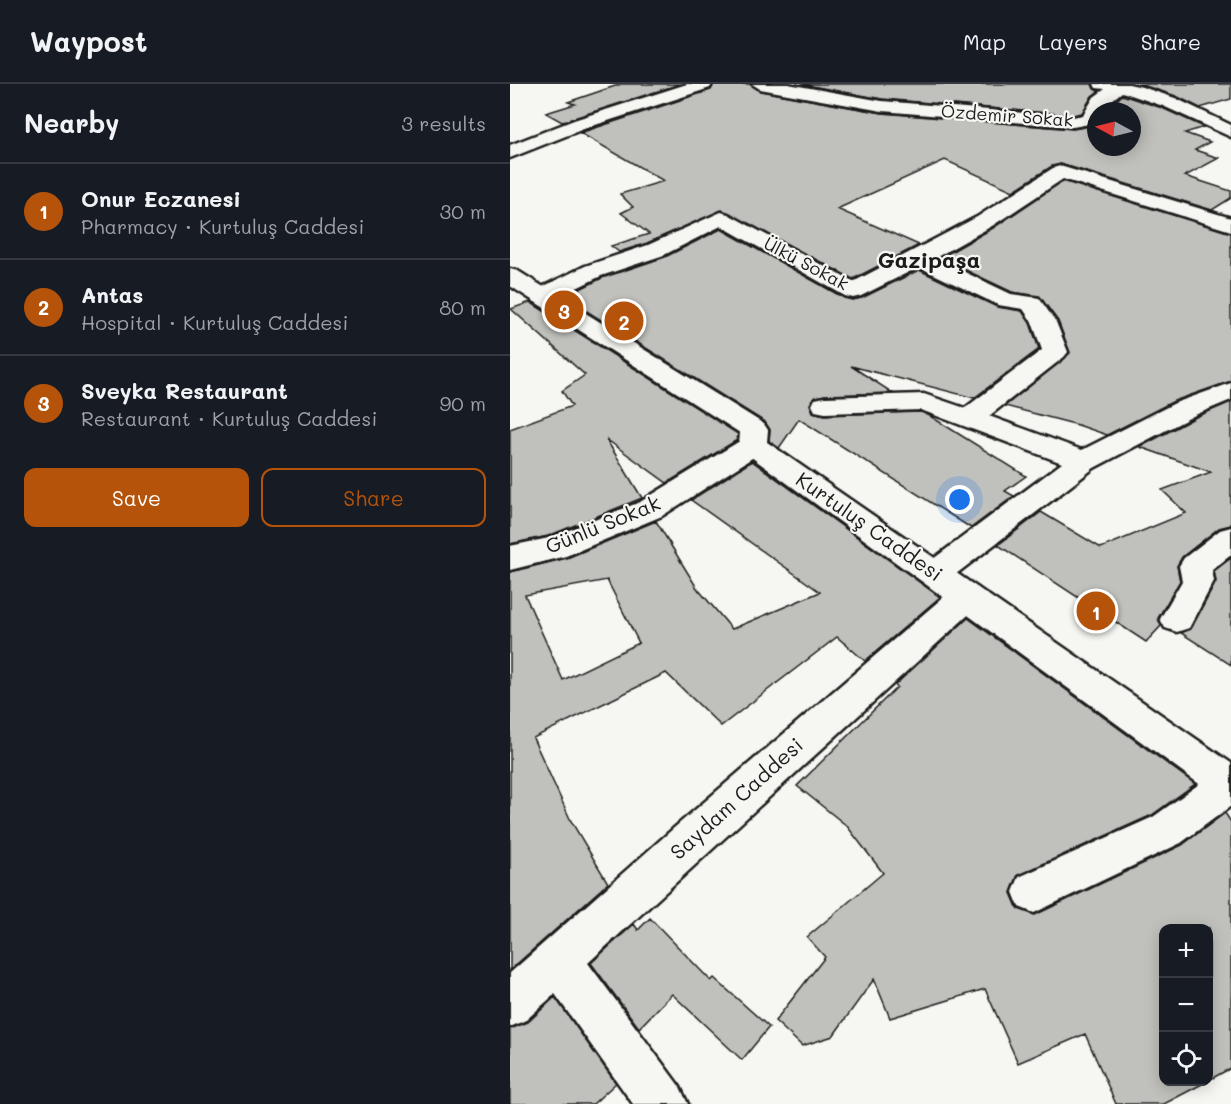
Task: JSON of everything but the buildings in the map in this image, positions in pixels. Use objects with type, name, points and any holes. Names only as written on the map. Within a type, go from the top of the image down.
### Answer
[{"type":"street","points":[[510,152],[579,124],[704,84]]},
{"type":"street","name":"Özdemir Sokak","points":[[760,84],[882,106],[1073,122],[1089,119],[1101,100],[1120,86]]},
{"type":"street","points":[[1102,84],[1120,86],[1188,109],[1231,132]]},
{"type":"street","name":"Ülkü Sokak","points":[[542,296],[593,272],[656,250],[721,218],[853,291],[920,259],[1023,199],[1060,172],[1231,225]]},
{"type":"street","points":[[920,259],[1006,300],[1031,303],[1044,322],[1055,352],[969,418]]},
{"type":"street","name":"Kurtuluş Caddesi","points":[[510,276],[754,430],[753,445],[1230,784]]},
{"type":"street","name":"Saydam Caddesi","points":[[510,1004],[689,841],[951,585],[1084,461],[1185,409],[1231,391]]},
{"type":"street","points":[[825,405],[924,402],[1084,461]]},
{"type":"street","name":"Günlü Sokak","points":[[510,558],[555,548],[651,509],[753,445]]},
{"type":"street","points":[[1177,619],[1198,581],[1195,566],[1231,538]]},
{"type":"street","points":[[1034,892],[1167,830],[1230,784]]},
{"type":"street","points":[[558,960],[663,1104]]},
{"type":"place","name":"Sveyka Restaurant","points":[[564,310]]},
{"type":"place","name":"Antas","points":[[624,321]]},
{"type":"place","name":"Onur Eczanesi","points":[[1096,611]]},
{"type":"district","name":"Gazipaşa","points":[[929,260]]}]
